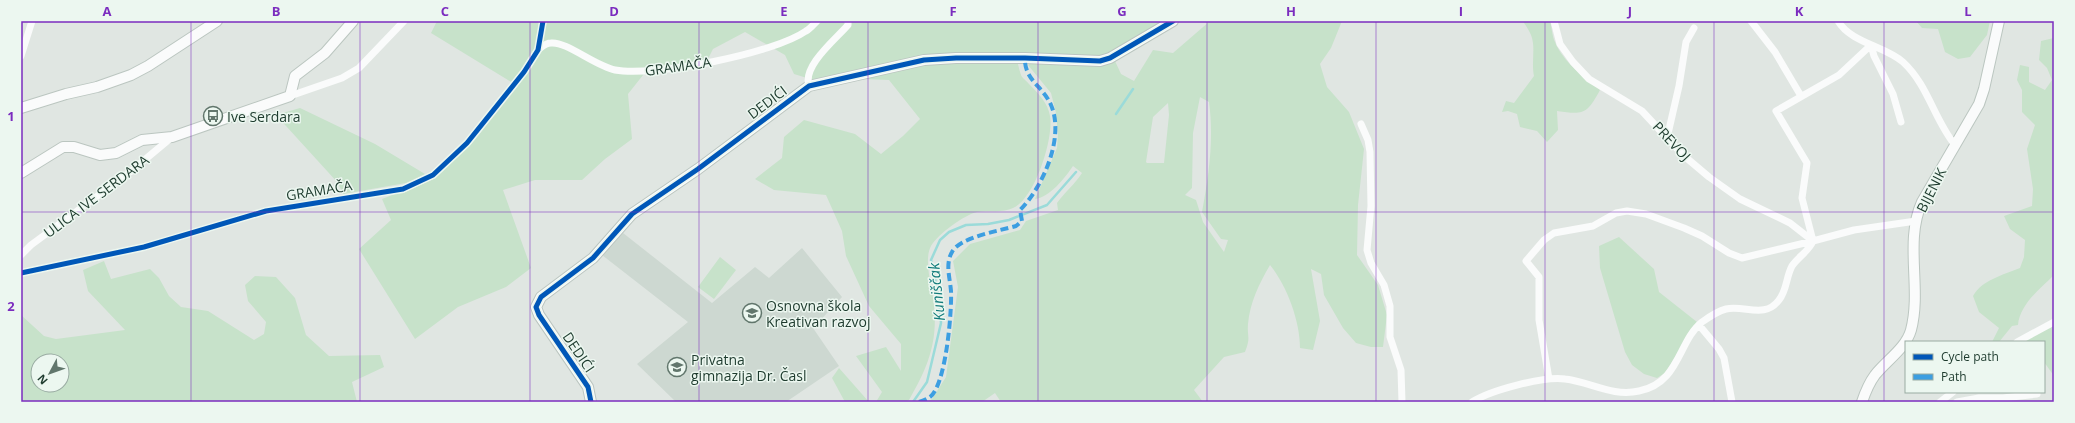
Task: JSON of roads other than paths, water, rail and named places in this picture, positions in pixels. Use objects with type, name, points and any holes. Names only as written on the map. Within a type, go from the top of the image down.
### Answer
[{"type":"street","points":[[21,56],[32,21]]},
{"type":"street","points":[[21,108],[66,94],[97,88],[130,75],[148,66],[217,21]]},
{"type":"street","points":[[290,96],[295,76],[325,54],[353,21]]},
{"type":"street","name":"ULICA IVE SERDARA","points":[[21,173],[63,148],[74,147],[100,155],[116,153],[142,140],[172,137],[342,78],[359,68],[404,21]]},
{"type":"street","name":"GRAMAČA","points":[[538,50],[543,21]]},
{"type":"street","name":"GRAMAČA","points":[[21,273],[144,247],[266,211],[403,189],[433,175],[467,143],[524,72],[538,50],[545,44],[552,42],[563,45],[599,65],[614,70],[636,72],[697,65],[759,50],[807,31],[817,21]]},
{"type":"street","points":[[809,86],[807,80],[808,74],[818,57],[848,25],[848,21]]},
{"type":"street","name":"DEDIĆI","points":[[591,402],[588,387],[539,315],[536,307],[541,298],[592,258],[632,214],[698,169],[809,86],[924,60],[956,58],[1017,58],[1100,61],[1110,58],[1173,21]]},
{"type":"street","name":"PREVOJ","points":[[1554,21],[1560,44],[1581,71],[1596,84],[1642,111],[1692,163],[1714,181],[1740,198],[1790,223],[1813,241]]},
{"type":"street","points":[[1751,21],[1775,52],[1801,96]]},
{"type":"street","points":[[1838,21],[1846,30],[1871,45],[1892,54],[1909,68],[1922,86],[1955,145]]},
{"type":"street","name":"BIJENIK","points":[[1906,341],[1910,331],[1914,307],[1914,247],[1916,221],[1922,202],[1979,104],[1984,89],[1999,21]]},
{"type":"street","points":[[1667,138],[1679,86],[1686,42],[1694,28]]},
{"type":"street","points":[[1813,241],[1802,198],[1807,163],[1776,111],[1839,75],[1871,45]]},
{"type":"street","points":[[1871,45],[1874,56],[1893,94],[1901,122]]},
{"type":"street","points":[[1361,124],[1368,140],[1370,152],[1371,211],[1367,250],[1371,263],[1384,285],[1390,306],[1390,337],[1400,370],[1402,402]]},
{"type":"street","name":"ULICA IVE SERDARA","points":[[21,255],[130,172],[172,137]]},
{"type":"street","points":[[1548,379],[1539,320],[1539,277],[1526,260],[1544,240],[1554,233],[1593,226],[1616,213],[1627,211],[1646,214],[1684,228],[1702,236],[1734,256],[1742,258],[1854,230],[1916,221]]},
{"type":"street","points":[[1472,402],[1499,390],[1548,379],[1565,378],[1620,392],[1646,390],[1665,377],[1672,369],[1699,324],[1708,317],[1725,309],[1737,308],[1763,311],[1772,307],[1782,296],[1792,267],[1813,241]]},
{"type":"street","points":[[2019,341],[2054,322]]},
{"type":"street","points":[[1699,324],[1719,349],[1724,358],[1732,402]]},
{"type":"street","name":"BIJENIK","points":[[1862,402],[1870,381],[1905,343]]},
{"type":"street","points":[[1940,402],[1952,393]]},
{"type":"street","points":[[1957,402],[1979,398],[2003,398],[2037,394]]},
{"type":"waterway","name":"Kuniščak","points":[[1116,114],[1133,89]]},
{"type":"waterway","name":"Kuniščak","points":[[913,402],[927,382],[941,323],[939,298],[931,260],[940,240],[949,232],[966,225],[988,224],[1009,220],[1047,205],[1076,172]]},
{"type":"place","name":"Ive Serdara","points":[[213,116]]},
{"type":"place","name":"Osnovna škola Kreativan razvoj","points":[[752,313]]},
{"type":"place","name":"Privatna gimnazija Dr. Časl","points":[[677,367]]}]
